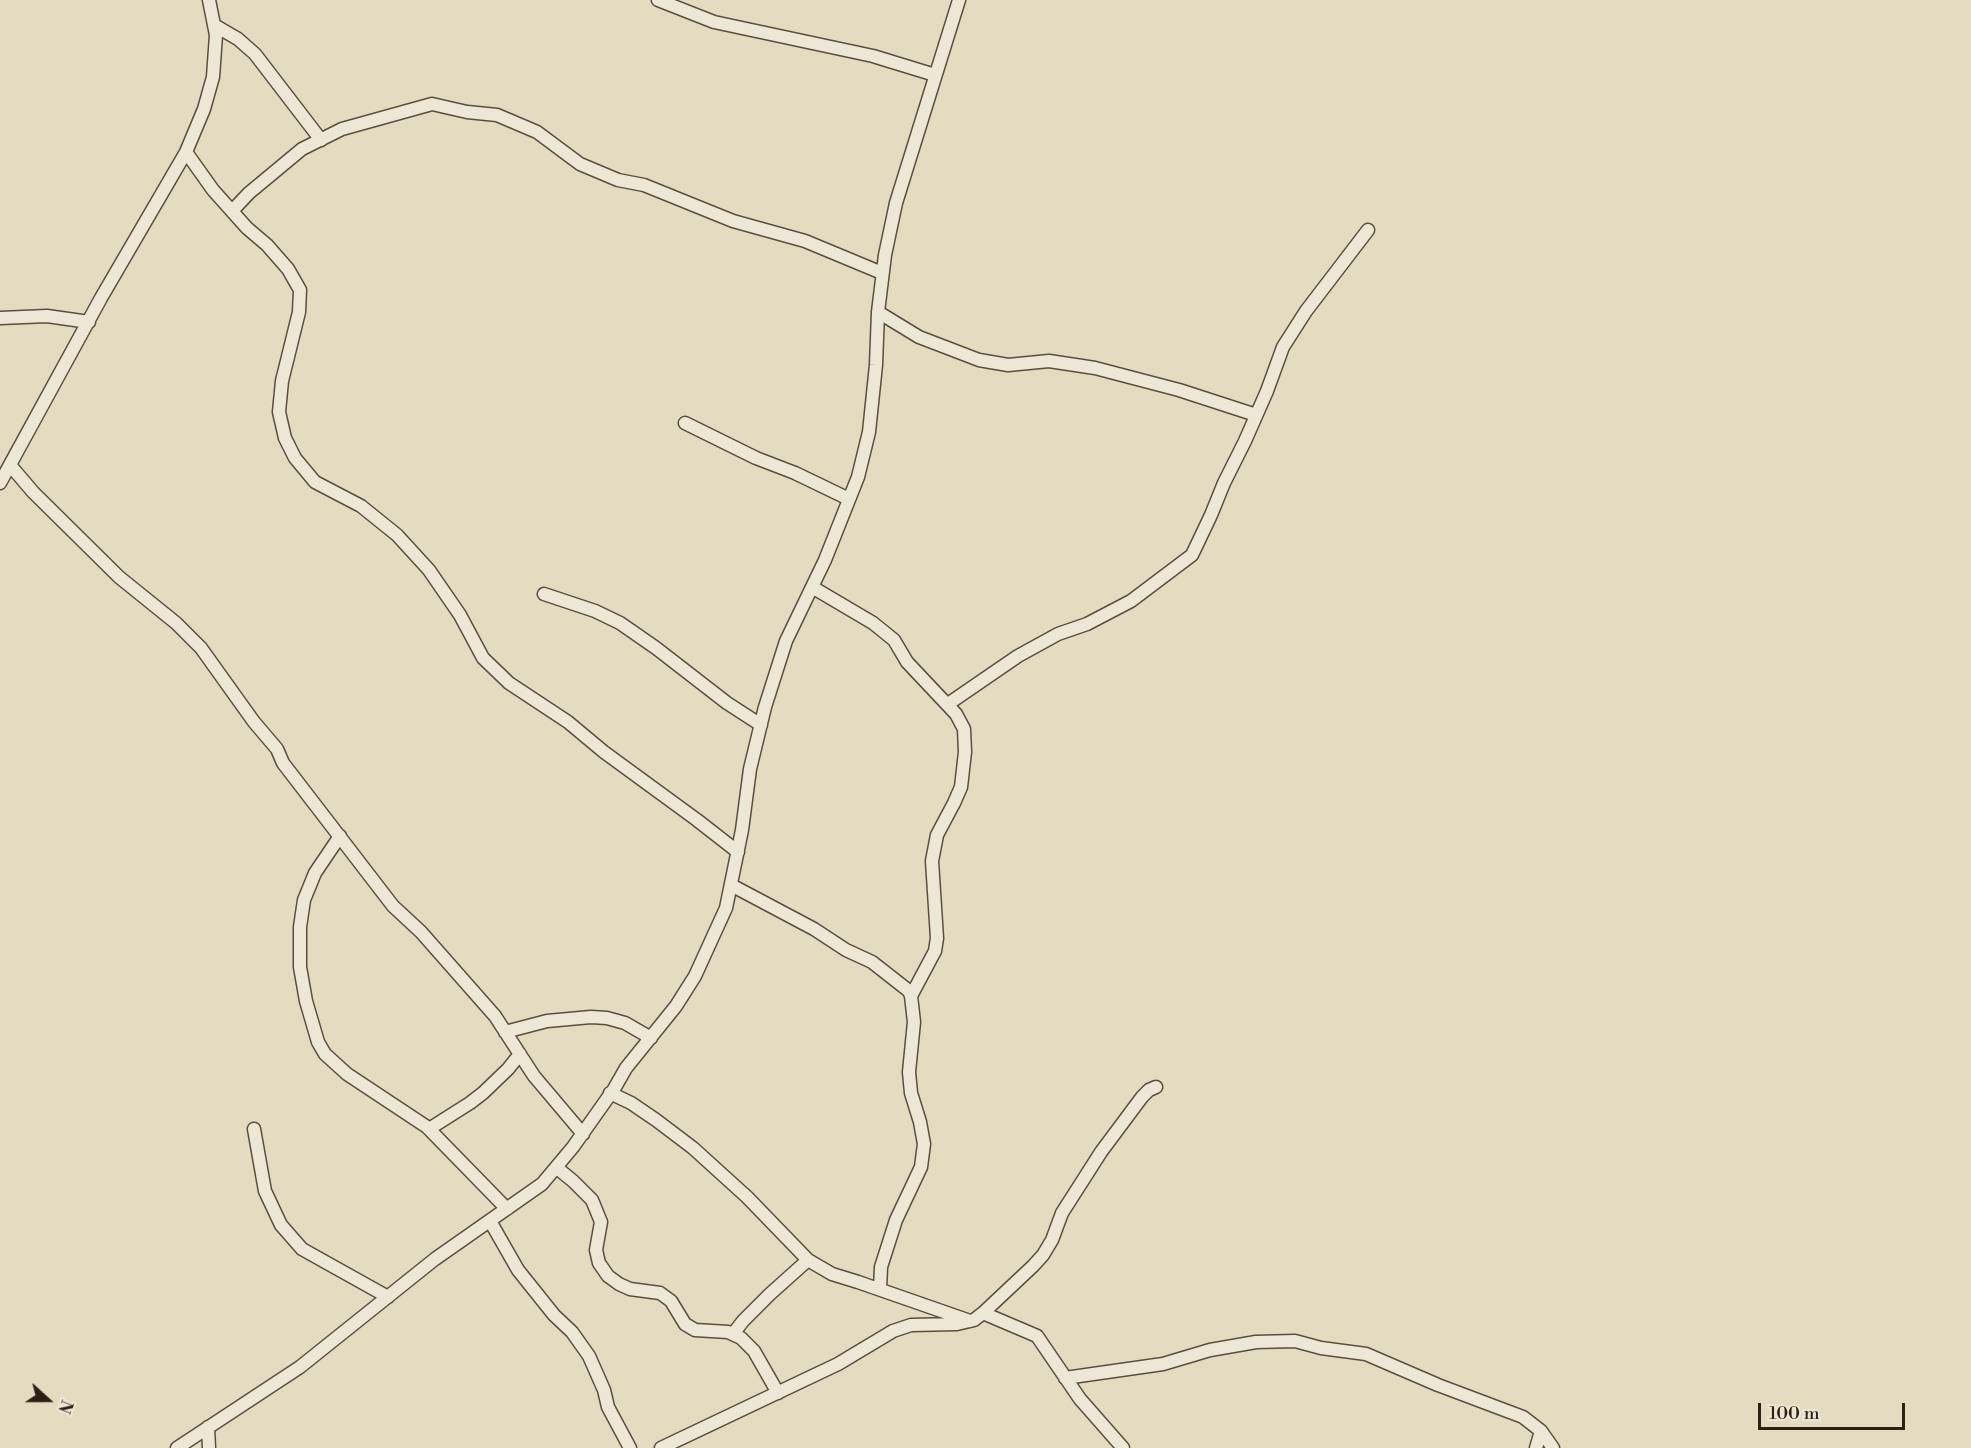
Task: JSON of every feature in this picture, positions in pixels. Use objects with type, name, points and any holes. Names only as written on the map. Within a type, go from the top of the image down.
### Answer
[{"type":"street","points":[[1,478],[186,152],[204,109],[213,77],[216,34],[209,0]]},
{"type":"street","points":[[658,0],[714,22],[873,56],[935,75]]},
{"type":"street","points":[[177,1448],[300,1367],[435,1259],[542,1184],[583,1134],[626,1068],[676,1006],[695,976],[726,908],[738,852],[750,769],[786,641],[812,587],[858,477],[869,432],[882,273],[896,203],[959,0]]},
{"type":"street","points":[[214,25],[238,39],[255,54],[321,140]]},
{"type":"street","points":[[232,212],[249,193],[302,149],[342,129],[432,104],[467,112],[498,115],[537,132],[580,164],[618,180],[644,185],[733,220],[805,241],[882,273]]},
{"type":"street","points":[[186,152],[232,212],[288,268],[300,290],[299,312],[282,381],[279,412],[285,438],[295,458],[315,482],[361,506],[397,535],[429,570],[460,615],[483,658],[509,683],[568,722],[604,752],[738,852]]},
{"type":"street","points":[[948,704],[1018,656],[1058,634],[1087,624],[1131,601],[1192,555],[1256,415],[1283,347],[1306,310],[1368,230]]},
{"type":"street","points":[[878,312],[919,337],[979,360],[1008,364],[1049,361],[1095,368],[1179,390],[1256,415]]},
{"type":"street","points":[[0,318],[47,316],[89,322]]},
{"type":"street","points":[[685,423],[756,458],[795,473],[849,499]]},
{"type":"street","points":[[10,465],[33,492],[119,577],[176,622],[201,648],[254,722],[277,749],[283,763],[393,906],[421,932],[495,1016],[534,1076],[583,1134]]},
{"type":"street","points":[[812,587],[873,623],[894,640],[907,662],[948,704],[964,729],[965,752],[961,787],[937,835],[932,861],[937,938],[935,951],[911,996]]},
{"type":"street","points":[[544,594],[595,611],[620,623],[727,703],[761,725]]},
{"type":"street","points":[[340,836],[315,873],[304,900],[300,927],[300,967],[306,1001],[318,1042],[325,1054],[347,1074],[429,1129],[507,1209]]},
{"type":"street","points":[[731,885],[814,929],[846,950],[872,962],[909,991],[911,996],[914,1022],[909,1072],[911,1093],[924,1144],[921,1167],[896,1220],[881,1267],[880,1289]]},
{"type":"street","points":[[505,1032],[547,1021],[591,1017],[625,1023],[651,1038]]},
{"type":"street","points":[[429,1129],[483,1093],[520,1054]]},
{"type":"street","points":[[661,1448],[838,1364],[893,1331],[911,1325],[957,1324],[970,1321],[984,1313],[1043,1255],[1052,1240],[1062,1213],[1101,1152],[1142,1097],[1156,1087]]},
{"type":"street","points":[[610,1093],[648,1114],[693,1148],[747,1197],[808,1260],[832,1274],[970,1321]]},
{"type":"street","points":[[254,1129],[265,1191],[281,1225],[302,1249],[388,1297]]},
{"type":"street","points":[[557,1168],[592,1200],[601,1222],[596,1250],[599,1263],[608,1276],[630,1289],[652,1290],[660,1293],[671,1301],[685,1324],[694,1330],[716,1329],[741,1338],[754,1351],[778,1393]]},
{"type":"street","points":[[490,1221],[518,1270],[554,1315],[572,1332],[589,1356],[604,1390],[608,1407],[630,1448]]},
{"type":"street","points":[[733,1334],[770,1294],[808,1260]]},
{"type":"street","points":[[984,1313],[1037,1336],[1065,1378],[1099,1422],[1123,1448]]},
{"type":"street","points":[[1065,1378],[1163,1364],[1210,1350],[1256,1342],[1295,1341],[1321,1348],[1366,1354],[1438,1385],[1523,1417],[1541,1431],[1553,1448]]},
{"type":"street","points":[[208,1426],[209,1448]]},
{"type":"street","points":[[1536,1448],[1541,1431]]}]
